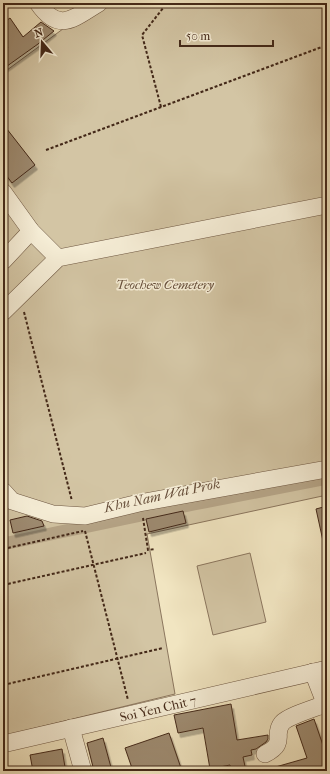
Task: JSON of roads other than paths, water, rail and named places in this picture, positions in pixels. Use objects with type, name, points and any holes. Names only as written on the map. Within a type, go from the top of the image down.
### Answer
[{"type":"street","points":[[38,3],[44,11],[53,18],[63,22],[99,3]]},
{"type":"street","points":[[3,192],[31,231],[58,258]]},
{"type":"street","points":[[3,312],[58,258],[327,205]]},
{"type":"street","points":[[3,261],[31,231]]},
{"type":"street","points":[[3,491],[12,501],[52,514],[85,516],[139,503],[327,469]]},
{"type":"street","points":[[264,754],[277,746],[280,727],[283,722],[290,718],[326,706],[320,670]]},
{"type":"street","name":"Soi Yen Chit 7","points":[[3,744],[320,670]]},
{"type":"street","points":[[71,728],[83,771]]},
{"type":"waterway","name":"Khu Nam Wat Prok","points":[[3,544],[327,478]]},
{"type":"park label","name":"Teochew Cemetery","points":[[165,284]]}]
